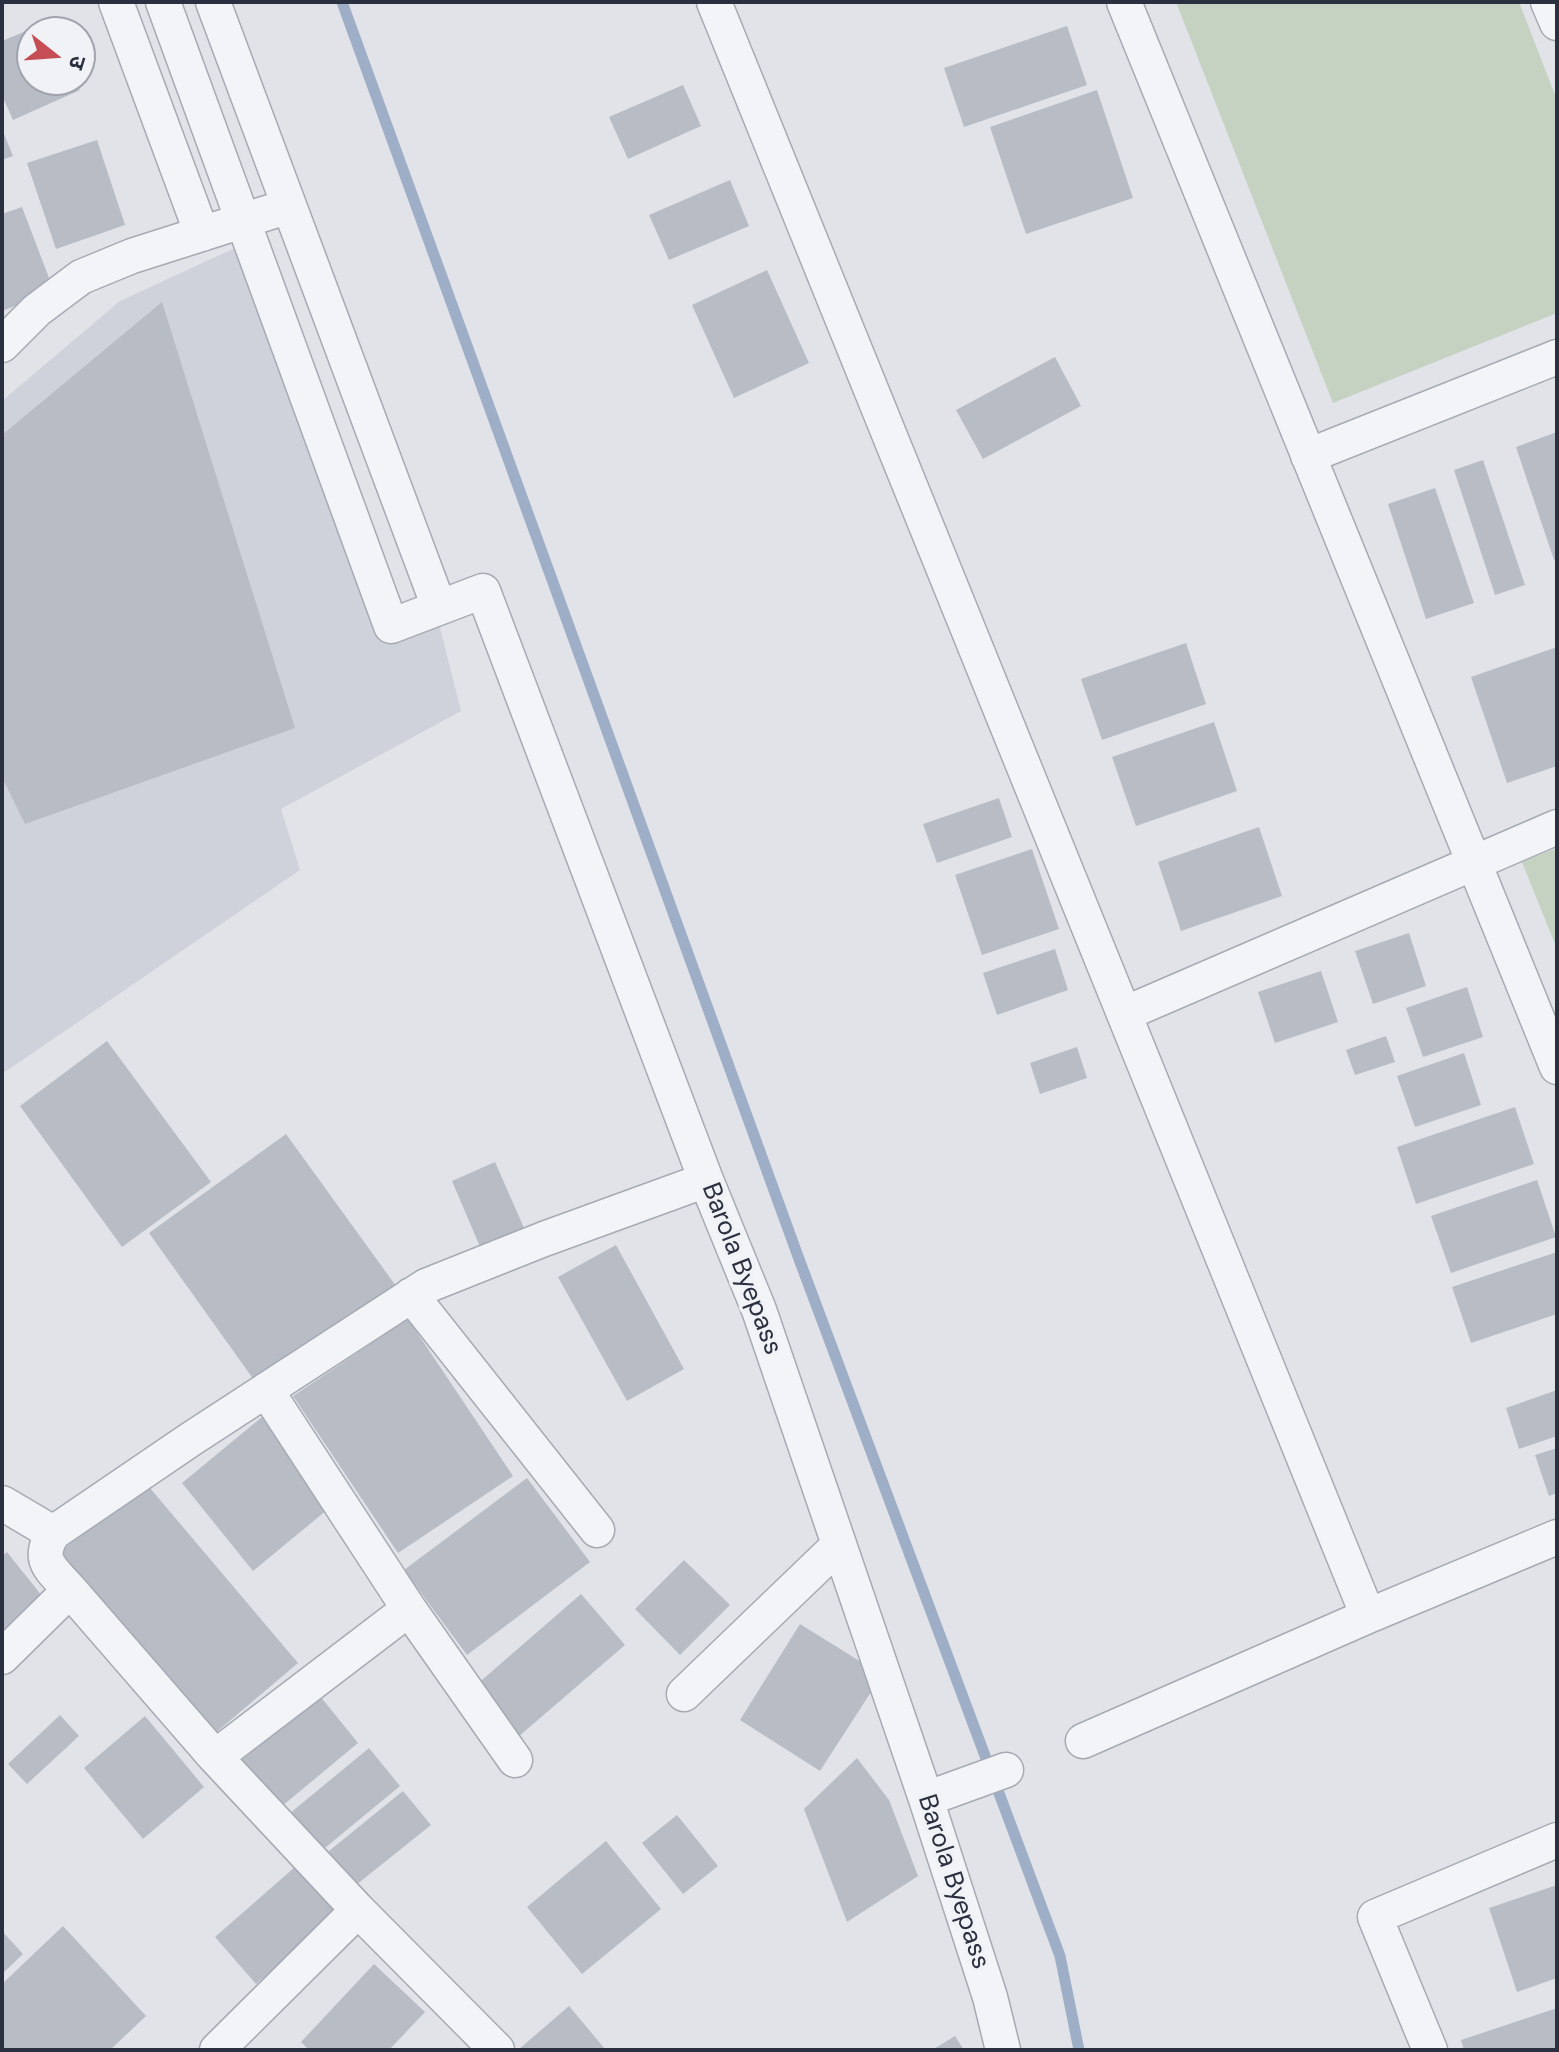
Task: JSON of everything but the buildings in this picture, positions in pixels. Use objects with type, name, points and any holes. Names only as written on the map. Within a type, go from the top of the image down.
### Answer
[{"type":"street","points":[[116,2],[202,234]]},
{"type":"street","points":[[163,2],[243,221]]},
{"type":"street","points":[[213,2],[439,607]]},
{"type":"street","points":[[714,2],[1368,1616]]},
{"type":"street","points":[[1124,2],[1557,1067]]},
{"type":"street","points":[[1548,2],[1557,23]]},
{"type":"street","points":[[2,345],[37,310],[81,277],[132,256],[289,206]]},
{"type":"street","name":"Barola Byepass","points":[[243,221],[391,626],[483,591],[706,1180],[759,1310],[926,1799],[990,1997],[1003,2050]]},
{"type":"street","points":[[1308,456],[1557,357]]},
{"type":"street","points":[[1124,1014],[1557,827]]},
{"type":"street","points":[[497,2050],[358,1910],[215,1757],[70,1590],[44,1557],[45,1548],[53,1533],[426,1286],[706,1180]]},
{"type":"street","points":[[411,1295],[597,1530]]},
{"type":"street","points":[[266,1390],[409,1609],[515,1760]]},
{"type":"street","points":[[2,1503],[53,1533]]},
{"type":"street","points":[[1083,1741],[1557,1537]]},
{"type":"street","points":[[684,1694],[839,1545]]},
{"type":"street","points":[[2,1657],[70,1590]]},
{"type":"street","points":[[215,1757],[409,1609]]},
{"type":"street","points":[[926,1799],[1006,1770]]},
{"type":"street","points":[[1430,2050],[1375,1917],[1557,1840]]},
{"type":"street","points":[[217,2050],[358,1910]]},
{"type":"shaded area","points":[[237,247],[392,644],[439,624],[461,711],[281,809],[300,870],[2,1074],[2,401],[120,301]]},
{"type":"green space","points":[[1176,2],[1519,2],[1557,100],[1557,313],[1333,403]]},
{"type":"green space","points":[[1557,848],[1557,949],[1522,862]]},
{"type":"waterway","points":[[342,2],[799,1259],[1060,1956],[1079,2050]]}]
